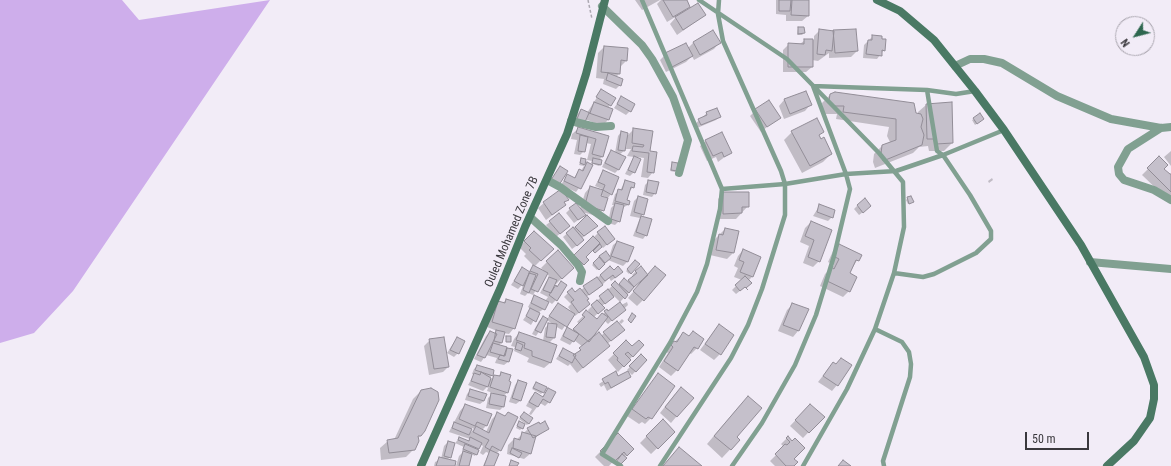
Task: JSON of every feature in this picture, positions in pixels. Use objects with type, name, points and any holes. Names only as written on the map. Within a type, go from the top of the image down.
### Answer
[{"type":"main road","points":[[877,0],[900,11],[934,40],[975,91],[1004,130],[1090,262],[1144,357],[1154,385],[1154,399],[1150,418],[1128,448],[1107,466]]},
{"type":"main road","name":"Ouled Mohamed Zone 7B","points":[[421,466],[500,289],[571,121],[586,74],[604,3]]},
{"type":"street","points":[[604,3],[642,45],[652,59],[673,97],[688,140],[679,172]]},
{"type":"street","points":[[955,66],[970,59],[984,59],[1002,63],[1057,96],[1111,119],[1161,128],[1171,127]]},
{"type":"street","points":[[571,121],[596,127],[611,126]]},
{"type":"street","points":[[1161,128],[1128,149],[1118,166],[1119,174],[1124,180],[1154,190],[1171,200]]},
{"type":"street","points":[[547,180],[560,186],[608,221]]},
{"type":"street","points":[[530,217],[561,245],[578,265],[582,272],[580,281]]},
{"type":"street","points":[[1090,262],[1171,269]]},
{"type":"lane","points":[[621,466],[602,454],[670,343],[697,292],[707,264],[720,208],[722,189],[642,0]]},
{"type":"lane","points":[[699,0],[787,59],[896,171],[904,182],[904,227],[894,273],[875,328],[847,389],[803,466]]},
{"type":"lane","points":[[660,466],[731,358],[748,325],[762,289],[785,215],[785,184],[775,156],[723,41],[718,14],[719,0]]},
{"type":"lane","points":[[814,86],[927,90],[956,94],[975,91]]},
{"type":"lane","points":[[732,466],[762,423],[795,365],[816,315],[834,256],[850,189],[814,86]]},
{"type":"lane","points":[[894,273],[923,277],[934,274],[976,253],[991,239],[991,231],[943,156],[935,148],[927,90]]},
{"type":"lane","points":[[722,189],[785,184],[846,174],[896,171],[943,156],[1004,130]]},
{"type":"lane","points":[[875,328],[902,342],[909,352],[911,364],[910,377],[883,461],[884,466]]},
{"type":"path","points":[[588,0],[590,16],[596,30]]},
{"type":"shaded area","points":[[0,0],[122,0],[139,20],[270,0],[73,291],[34,333],[0,343]]},
{"type":"building","points":[[663,0],[687,0],[690,7],[673,17]]},
{"type":"building","points":[[779,0],[791,0],[790,11],[779,11]]},
{"type":"building","points":[[792,0],[809,0],[809,16],[791,15]]},
{"type":"building","points":[[698,3],[706,15],[683,30],[675,17]]},
{"type":"building","points":[[798,27],[804,27],[805,33],[798,34]]},
{"type":"building","points":[[819,29],[834,31],[832,51],[826,50],[825,55],[817,54]]},
{"type":"building","points":[[856,29],[858,51],[835,53],[833,30]]},
{"type":"building","points":[[713,30],[721,43],[700,55],[693,42]]},
{"type":"building","points":[[872,35],[882,36],[882,39],[886,39],[885,51],[882,50],[882,56],[866,54],[868,40],[872,40]]},
{"type":"building","points":[[804,39],[813,39],[813,67],[788,67],[788,43],[804,44]]},
{"type":"building","points":[[686,43],[693,56],[672,67],[665,53]]},
{"type":"building","points":[[604,46],[628,48],[627,61],[621,60],[620,74],[601,72]]},
{"type":"building","points":[[608,73],[623,79],[621,86],[606,80]]},
{"type":"building","points":[[601,89],[616,98],[611,106],[596,97]]},
{"type":"building","points":[[806,91],[812,105],[790,114],[784,99]]},
{"type":"building","points":[[835,92],[914,103],[916,113],[921,114],[923,119],[921,127],[924,135],[922,145],[883,161],[881,154],[882,145],[896,140],[896,119],[843,112],[844,106],[831,106],[829,101],[830,94]]},
{"type":"building","points":[[621,96],[635,104],[631,112],[617,104]]},
{"type":"building","points":[[769,100],[781,118],[767,127],[755,109]]},
{"type":"building","points":[[594,102],[613,109],[609,120],[589,113],[585,122],[577,119],[581,109],[590,113]]},
{"type":"building","points":[[952,102],[953,143],[936,144],[936,139],[927,139],[926,104]]},
{"type":"building","points":[[717,108],[721,117],[701,125],[698,119],[707,115],[706,112]]},
{"type":"building","points":[[980,113],[984,119],[977,124],[973,118]]},
{"type":"building","points":[[817,118],[824,132],[819,135],[821,139],[824,137],[832,154],[810,166],[791,131]]},
{"type":"building","points":[[578,127],[609,136],[603,157],[592,154],[596,139],[576,133]]},
{"type":"building","points":[[633,128],[653,131],[650,151],[657,152],[654,173],[647,172],[649,153],[632,151],[633,146],[643,147],[644,145],[632,143]]},
{"type":"building","points":[[621,131],[628,133],[625,151],[618,150]]},
{"type":"building","points":[[722,132],[732,153],[724,157],[722,152],[713,156],[705,140]]},
{"type":"building","points":[[580,135],[588,137],[585,152],[578,151]]},
{"type":"building","points":[[611,150],[626,157],[619,170],[605,163]]},
{"type":"building","points":[[634,156],[641,159],[635,173],[628,170]]},
{"type":"building","points":[[1159,156],[1168,165],[1164,169],[1171,174],[1171,192],[1147,168]]},
{"type":"building","points":[[581,158],[586,159],[585,165],[580,163]]},
{"type":"building","points":[[593,158],[602,160],[601,165],[592,163]]},
{"type":"building","points":[[587,162],[593,165],[581,189],[564,181],[567,174],[575,178],[579,169],[583,171]]},
{"type":"building","points":[[672,162],[678,163],[677,171],[671,170]]},
{"type":"building","points":[[560,166],[568,171],[559,185],[551,180]]},
{"type":"building","points":[[603,170],[619,177],[612,195],[603,190],[605,185],[598,182]]},
{"type":"building","points":[[625,180],[635,183],[634,188],[631,187],[627,200],[630,201],[629,205],[615,201],[618,189],[622,190]]},
{"type":"building","points":[[648,180],[659,182],[656,194],[646,192]]},
{"type":"building","points":[[590,186],[603,190],[601,196],[608,198],[604,211],[585,205]]},
{"type":"building","points":[[561,189],[569,200],[564,202],[566,205],[552,215],[543,202]]},
{"type":"building","points":[[723,192],[749,192],[749,207],[742,207],[742,213],[723,214]]},
{"type":"building","points":[[638,196],[648,199],[644,215],[634,212]]},
{"type":"building","points":[[911,196],[914,202],[909,204],[907,197]]},
{"type":"building","points":[[865,198],[871,206],[863,213],[857,205]]},
{"type":"building","points":[[576,203],[586,215],[578,220],[569,208]]},
{"type":"building","points":[[615,203],[624,205],[620,222],[611,219]]},
{"type":"building","points":[[819,204],[835,210],[833,218],[817,212]]},
{"type":"building","points":[[559,213],[570,226],[560,234],[549,221]]},
{"type":"building","points":[[587,215],[598,226],[584,236],[575,227]]},
{"type":"building","points":[[641,216],[652,219],[647,236],[636,232]]},
{"type":"building","points":[[811,221],[832,230],[820,262],[808,257],[814,240],[805,236]]},
{"type":"building","points":[[605,226],[615,239],[607,245],[597,232]]},
{"type":"building","points":[[573,227],[584,240],[577,246],[566,233]]},
{"type":"building","points":[[725,228],[739,231],[734,253],[716,250],[719,234],[723,235]]},
{"type":"building","points":[[534,231],[554,249],[541,261],[529,250],[531,248],[524,241]]},
{"type":"building","points":[[593,236],[600,243],[586,257],[589,260],[584,265],[574,255]]},
{"type":"building","points":[[617,241],[634,247],[628,262],[611,256]]},
{"type":"building","points":[[600,244],[602,247],[595,253],[593,251]]},
{"type":"building","points":[[839,244],[862,255],[859,261],[856,260],[850,273],[857,277],[850,292],[825,280],[831,267],[834,269],[839,259],[833,256]]},
{"type":"building","points":[[743,249],[761,257],[753,277],[740,272],[744,262],[739,260]]},
{"type":"building","points":[[558,250],[574,268],[562,279],[546,261]]},
{"type":"building","points":[[606,251],[611,258],[605,263],[599,256]]},
{"type":"building","points":[[599,257],[605,264],[599,270],[593,263]]},
{"type":"building","points":[[635,260],[640,264],[631,274],[627,269]]},
{"type":"building","points":[[533,265],[548,273],[538,292],[531,289],[538,274],[530,271]]},
{"type":"building","points":[[610,266],[614,270],[618,266],[623,272],[615,278],[613,275],[605,281],[600,275]]},
{"type":"building","points":[[641,266],[648,275],[634,287],[628,280],[637,273],[635,271]]},
{"type":"building","points":[[655,266],[666,275],[644,301],[633,291]]},
{"type":"building","points":[[522,267],[530,272],[523,286],[514,281]]},
{"type":"building","points":[[529,273],[536,275],[529,293],[523,290]]},
{"type":"building","points":[[745,276],[752,283],[740,291],[735,285]]},
{"type":"building","points":[[549,277],[557,280],[551,293],[543,290]]},
{"type":"building","points":[[597,277],[603,285],[589,295],[583,286]]},
{"type":"building","points":[[624,278],[634,287],[629,293],[619,284]]},
{"type":"building","points":[[561,281],[567,285],[557,301],[549,295]]},
{"type":"building","points":[[615,281],[628,295],[625,299],[611,285]]},
{"type":"building","points":[[572,288],[575,292],[580,288],[589,299],[587,300],[590,304],[579,313],[571,302],[574,300],[567,292]]},
{"type":"building","points":[[608,289],[614,297],[605,304],[599,296]]},
{"type":"building","points":[[534,295],[549,302],[545,310],[531,303]]},
{"type":"building","points":[[506,299],[523,304],[515,329],[492,322],[498,301],[505,303]]},
{"type":"building","points":[[597,300],[605,308],[598,314],[591,305]]},
{"type":"building","points":[[620,302],[626,310],[612,321],[604,311],[607,309],[608,311]]},
{"type":"building","points":[[558,303],[575,314],[567,327],[549,316]]},
{"type":"building","points":[[792,303],[809,309],[799,331],[783,325]]},
{"type":"building","points":[[530,308],[540,313],[536,322],[526,316]]},
{"type":"building","points":[[586,310],[597,319],[602,313],[608,317],[589,342],[573,329],[585,317],[582,315]]},
{"type":"building","points":[[632,313],[636,316],[631,323],[628,320]]},
{"type":"building","points":[[543,316],[548,319],[541,333],[535,330]]},
{"type":"building","points":[[617,321],[625,330],[611,341],[603,332]]},
{"type":"building","points":[[548,323],[557,324],[555,338],[546,337]]},
{"type":"building","points":[[719,324],[734,335],[721,355],[705,344]]},
{"type":"building","points":[[567,327],[579,334],[574,342],[563,336]]},
{"type":"building","points":[[496,330],[505,332],[502,343],[494,341]]},
{"type":"building","points":[[490,331],[497,334],[485,358],[477,355]]},
{"type":"building","points":[[693,331],[704,339],[698,349],[694,347],[678,371],[664,361],[673,347],[671,345],[674,341],[677,342],[683,332],[689,336]]},
{"type":"building","points":[[519,332],[557,345],[551,363],[532,356],[532,351],[524,348],[525,343],[516,340]]},
{"type":"building","points":[[599,332],[610,346],[583,368],[573,355],[581,350],[579,348]]},
{"type":"building","points":[[506,336],[511,336],[511,342],[506,342]]},
{"type":"building","points":[[444,337],[449,367],[434,369],[429,339]]},
{"type":"building","points":[[457,337],[465,341],[459,354],[450,350]]},
{"type":"building","points":[[626,340],[632,346],[639,340],[644,345],[633,357],[628,352],[625,354],[631,360],[624,367],[613,353]]},
{"type":"building","points":[[517,342],[523,345],[521,351],[515,349]]},
{"type":"building","points":[[493,343],[507,347],[504,356],[490,352]]},
{"type":"building","points":[[507,348],[513,349],[509,362],[498,359],[500,355],[505,356]]},
{"type":"building","points":[[563,348],[576,355],[572,363],[559,356]]},
{"type":"building","points":[[641,354],[647,360],[636,372],[629,366]]},
{"type":"building","points":[[841,358],[852,365],[838,386],[823,376],[833,362],[836,364]]},
{"type":"building","points":[[477,365],[494,370],[493,376],[475,370]]},
{"type":"building","points":[[616,371],[618,376],[628,371],[631,377],[611,388],[608,382],[605,384],[602,379]]},
{"type":"building","points":[[481,372],[491,378],[488,387],[471,381],[474,373],[480,375]]},
{"type":"building","points":[[501,372],[511,375],[508,393],[490,387],[494,375],[500,376]]},
{"type":"building","points":[[658,373],[675,386],[652,419],[648,417],[646,419],[632,409]]},
{"type":"building","points":[[518,380],[527,383],[521,401],[512,398]]},
{"type":"building","points":[[536,382],[547,387],[544,393],[533,388]]},
{"type":"building","points":[[681,387],[694,398],[677,417],[665,407]]},
{"type":"building","points":[[431,388],[438,392],[439,400],[425,431],[421,436],[418,436],[419,441],[415,450],[389,453],[387,440],[398,438],[421,390]]},
{"type":"building","points":[[548,388],[556,392],[550,403],[543,399],[538,407],[529,402],[535,392],[543,397]]},
{"type":"building","points":[[470,389],[487,394],[484,401],[468,396]]},
{"type":"building","points":[[491,393],[506,396],[504,407],[489,404]]},
{"type":"building","points":[[748,396],[762,408],[737,437],[740,440],[731,450],[714,436]]},
{"type":"building","points":[[465,404],[492,414],[487,426],[477,422],[475,426],[459,419]]},
{"type":"building","points":[[810,404],[825,417],[809,433],[795,420]]},
{"type":"building","points":[[497,412],[505,416],[508,412],[518,417],[501,451],[492,446],[490,450],[485,447],[489,440],[473,432],[476,426],[489,433]]},
{"type":"building","points":[[524,412],[533,418],[529,424],[520,417]]},
{"type":"building","points":[[663,419],[675,432],[658,449],[646,436]]},
{"type":"building","points":[[519,421],[525,424],[523,429],[517,426]]},
{"type":"building","points":[[545,421],[549,429],[533,438],[527,428],[539,422],[540,424]]},
{"type":"building","points":[[454,422],[472,429],[469,435],[452,428]]},
{"type":"building","points":[[522,432],[536,436],[531,454],[513,448],[514,438],[520,440]]},
{"type":"building","points":[[618,433],[634,449],[627,456],[624,452],[613,463],[600,451]]},
{"type":"building","points":[[788,436],[792,441],[795,438],[805,448],[794,459],[798,462],[794,466],[786,466],[775,454],[785,444],[787,445],[790,442],[786,438]]},
{"type":"building","points":[[459,437],[469,441],[470,437],[482,443],[479,449],[458,440]]},
{"type":"building","points":[[448,441],[455,443],[451,458],[444,456]]},
{"type":"building","points":[[465,444],[479,450],[477,455],[463,449]]},
{"type":"building","points":[[679,447],[702,466],[663,466]]},
{"type":"building","points":[[512,448],[522,453],[519,458],[510,453]]},
{"type":"building","points":[[490,450],[499,454],[494,466],[484,466]]},
{"type":"building","points":[[463,451],[472,454],[469,466],[459,466]]},
{"type":"building","points":[[622,454],[627,458],[620,465],[616,462]]},
{"type":"building","points":[[439,457],[456,461],[455,466],[436,466]]},
{"type":"building","points":[[511,460],[519,463],[517,466],[509,466]]},
{"type":"building","points":[[843,460],[851,466],[838,466]]}]
